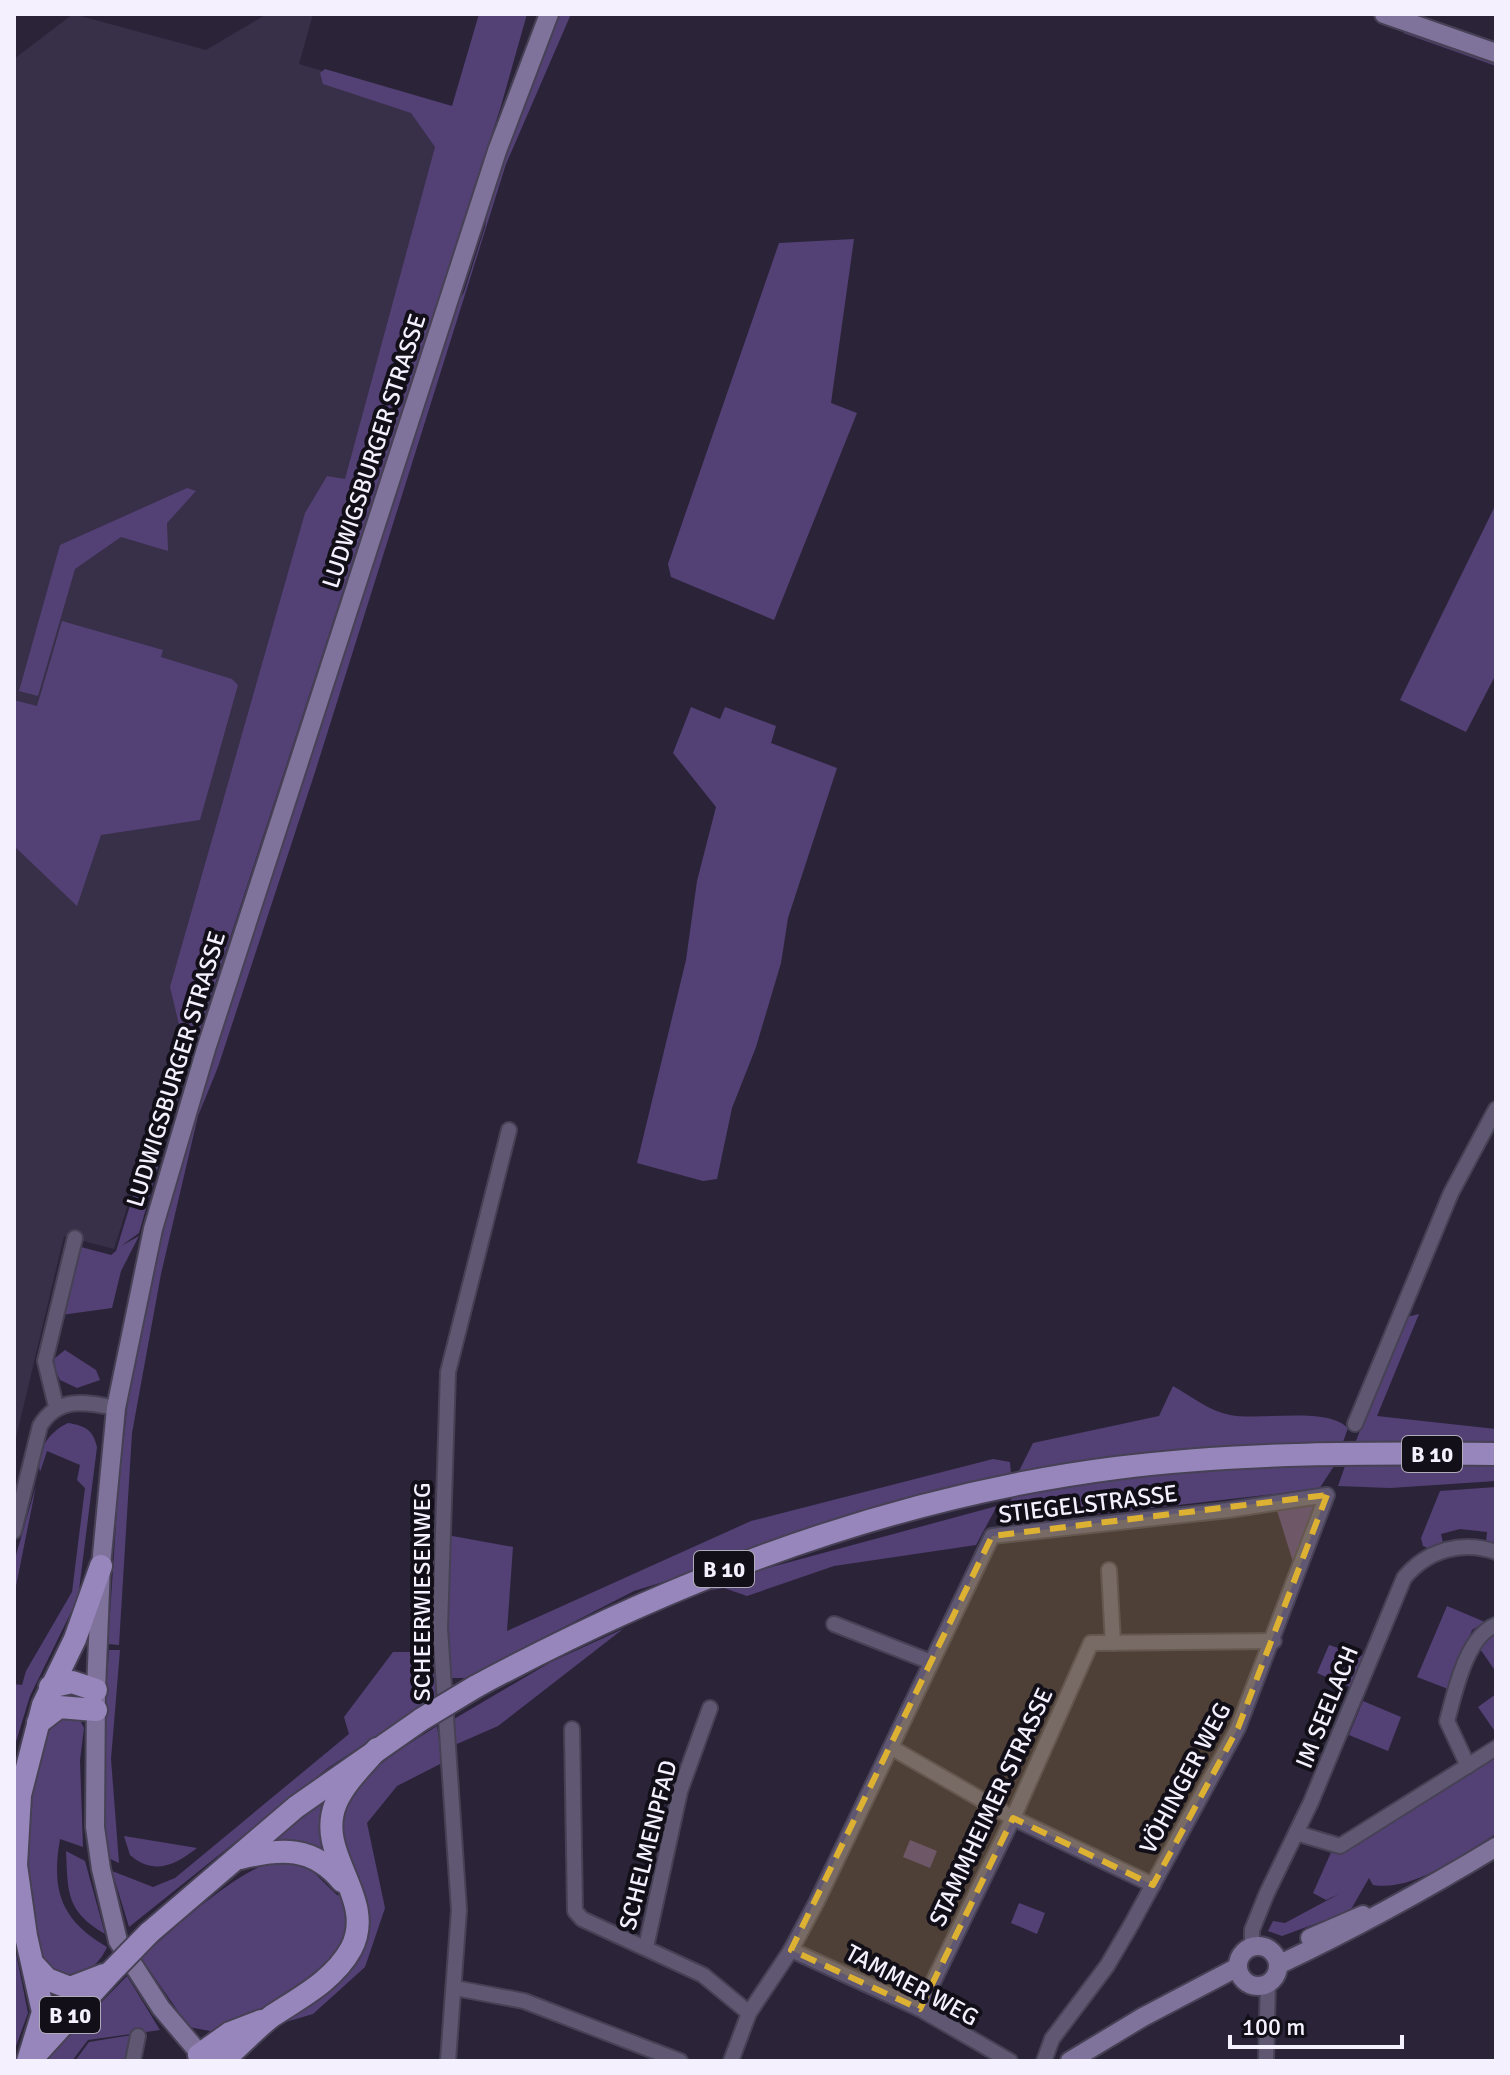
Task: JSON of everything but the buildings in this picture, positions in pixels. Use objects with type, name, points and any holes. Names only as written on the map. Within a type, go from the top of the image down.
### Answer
[{"type":"main road","points":[[516,97],[538,14]]},
{"type":"main road","points":[[516,97],[549,14]]},
{"type":"main road","points":[[1384,14],[1496,53]]},
{"type":"main road","name":"LUDWIGSBURGER STRASSE","points":[[203,2058],[153,1997],[118,1941],[95,1827],[101,1566],[116,1408],[153,1229],[201,1064],[516,97]]},
{"type":"main road","name":"B 10","points":[[29,2061],[149,1933],[296,1807],[377,1749],[475,1687],[622,1611],[704,1576],[794,1543],[987,1490],[1041,1480],[1203,1459],[1320,1453],[1496,1454]]},
{"type":"main road","points":[[29,2061],[43,2022],[35,1966],[21,1905],[16,1854],[20,1795],[50,1687],[75,1639],[101,1566]]},
{"type":"main road","points":[[50,1687],[72,1682],[96,1700]]},
{"type":"main road","points":[[38,1723],[59,1707],[96,1700]]},
{"type":"main road","points":[[203,2058],[230,2033],[269,2018],[319,1985],[344,1959],[358,1924],[351,1893],[331,1839],[333,1812],[343,1790],[377,1749]]},
{"type":"main road","points":[[1070,2061],[1143,2017],[1209,1983],[1239,1972],[1263,1984],[1276,1960],[1346,1934],[1373,1914],[1496,1847]]},
{"type":"main road","points":[[235,1859],[263,1852],[300,1852],[324,1863],[351,1893]]},
{"type":"main road","points":[[1239,1972],[1243,1952],[1252,1947],[1267,1948],[1276,1960]]},
{"type":"main road","points":[[35,1966],[47,1979],[70,1988],[112,1971]]},
{"type":"main road","points":[[222,2061],[269,2018]]},
{"type":"main road","points":[[246,2061],[250,2038]]},
{"type":"street","points":[[1355,1424],[1451,1193],[1496,1109]]},
{"type":"street","name":"SCHEERWIESENWEG","points":[[448,2061],[459,1910],[440,1628],[448,1372],[509,1130]]},
{"type":"street","points":[[56,1406],[45,1361],[75,1238]]},
{"type":"street","points":[[14,1531],[40,1426],[56,1406],[73,1402],[116,1408]]},
{"type":"street","name":"VÖHINGER WEG","points":[[1044,2061],[1052,2039],[1107,1966],[1238,1728],[1274,1641],[1327,1495]]},
{"type":"street","name":"STIEGELSTRASSE","points":[[731,2061],[749,2013],[791,1950],[892,1748],[992,1536],[1228,1510],[1327,1495]]},
{"type":"street","name":"IM SEELACH","points":[[1252,1947],[1255,1921],[1296,1833],[1404,1578],[1414,1566],[1442,1550],[1473,1547],[1496,1552]]},
{"type":"street","points":[[1109,1570],[1113,1643]]},
{"type":"street","points":[[834,1624],[931,1662]]},
{"type":"street","points":[[1468,1766],[1447,1721],[1474,1644],[1487,1628],[1496,1625]]},
{"type":"street","name":"STAMMHEIMER STRASSE","points":[[920,2009],[1013,1818],[1091,1643],[1274,1641]]},
{"type":"street","name":"SCHELMENPFAD","points":[[646,1947],[680,1791],[710,1708]]},
{"type":"street","points":[[572,1729],[575,1911],[582,1919],[703,1975],[749,2013]]},
{"type":"street","points":[[892,1748],[1013,1818],[1153,1885]]},
{"type":"street","points":[[1296,1833],[1340,1846],[1496,1748]]},
{"type":"street","name":"TAMMER WEG","points":[[791,1950],[920,2009],[1010,2061]]},
{"type":"street","points":[[1263,1984],[1268,2006],[1266,2061]]},
{"type":"street","points":[[455,1988],[524,2001],[680,2061]]},
{"type":"street","points":[[133,2061],[138,2036]]},
{"type":"highlighted area","points":[[1327,1495],[1238,1728],[1153,1885],[1013,1818],[920,2009],[791,1950],[992,1536]]},
{"type":"shaded area","points":[[73,14],[206,50],[267,14],[313,14],[299,64],[480,118],[247,824],[114,1249],[64,1236],[14,1446],[14,59]]},
{"type":"shaded area","points":[[479,14],[527,14],[501,106],[174,1110],[139,1233],[121,1246],[139,1236],[121,1271],[112,1308],[61,1315],[81,1247],[111,1255],[116,1251],[182,1037],[170,987],[305,513],[327,476],[345,479],[435,147],[411,113],[323,84],[320,73],[325,69],[452,106]]},
{"type":"shaded area","points":[[555,14],[571,14],[506,164],[316,769],[218,1067],[198,1116],[161,1274],[132,1433],[119,1645],[108,1644],[118,1493],[131,1372],[161,1218],[448,320],[464,292],[485,227],[491,191]]},
{"type":"shaded area","points":[[1407,31],[1496,59],[1496,66],[1403,33]]},
{"type":"shaded area","points":[[854,239],[831,403],[857,413],[774,620],[671,577],[668,564],[779,243]]},
{"type":"shaded area","points":[[187,488],[196,491],[167,523],[168,551],[121,537],[75,569],[38,696],[19,691],[60,545]]},
{"type":"shaded area","points":[[1496,504],[1496,674],[1466,732],[1400,700]]},
{"type":"shaded area","points":[[62,621],[163,650],[161,657],[232,679],[238,685],[200,820],[101,835],[77,906],[14,846],[14,700],[37,706]]},
{"type":"shaded area","points":[[691,707],[720,719],[725,707],[776,726],[771,743],[837,768],[788,918],[781,963],[756,1047],[732,1108],[717,1179],[703,1181],[637,1163],[686,960],[697,881],[716,807],[673,753]]},
{"type":"shaded area","points":[[1419,1314],[1377,1416],[1496,1429],[1496,1446],[1356,1441],[1403,1318]]},
{"type":"shaded area","points":[[65,1350],[96,1370],[100,1380],[77,1388],[60,1380],[53,1365],[55,1358]]},
{"type":"shaded area","points":[[1173,1386],[1207,1407],[1230,1415],[1309,1416],[1338,1421],[1348,1428],[1343,1442],[1323,1445],[1018,1473],[1033,1443],[1159,1416]]},
{"type":"shaded area","points":[[68,1423],[88,1430],[97,1447],[78,1598],[30,1696],[14,1748],[14,1684],[22,1685],[26,1671],[72,1592],[85,1488],[77,1480],[80,1465],[47,1451],[40,1472],[39,1464],[45,1443],[55,1431]]},
{"type":"shaded area","points":[[993,1459],[1010,1462],[1011,1474],[634,1591],[465,1678],[448,1678],[447,1535],[513,1547],[507,1631],[751,1521]]},
{"type":"shaded area","points":[[1496,1462],[1496,1481],[1390,1488],[1338,1486],[1345,1466]]},
{"type":"shaded area","points":[[1208,1466],[1334,1466],[1319,1489],[1002,1525],[1004,1511],[1012,1498],[1039,1490]]},
{"type":"shaded area","points":[[36,1486],[14,1596],[14,1562]]},
{"type":"shaded area","points":[[1496,1487],[1496,1544],[1486,1542],[1487,1532],[1460,1529],[1441,1534],[1443,1543],[1430,1549],[1423,1546],[1421,1538],[1440,1491]]},
{"type":"shaded area","points":[[1317,1503],[1317,1513],[1312,1512],[1293,1562],[1276,1507]]},
{"type":"shaded area","points":[[997,1506],[976,1545],[834,1566],[747,1596],[724,1588],[705,1591],[716,1582]]},
{"type":"shaded area","points":[[1447,1606],[1485,1622],[1472,1630],[1448,1689],[1417,1677]]},
{"type":"shaded area","points":[[623,1629],[498,1726],[450,1747],[449,1722],[551,1662]]},
{"type":"shaded area","points":[[1496,1630],[1496,1672],[1478,1646]]},
{"type":"shaded area","points":[[1329,1645],[1363,1656],[1350,1687],[1317,1673]]},
{"type":"shaded area","points":[[109,1650],[120,1650],[111,1759],[119,1863],[106,1857],[99,1794]]},
{"type":"shaded area","points":[[393,1652],[437,1652],[438,1695],[328,1768],[129,1927],[112,1871],[153,1887],[175,1878],[349,1734],[344,1717]]},
{"type":"shaded area","points":[[1496,1694],[1496,1733],[1478,1707]]},
{"type":"shaded area","points":[[1363,1701],[1401,1717],[1388,1751],[1349,1735]]},
{"type":"shaded area","points":[[49,1716],[78,1716],[84,1728],[80,1760],[83,1847],[60,1839],[59,1889],[70,1915],[79,1926],[107,1947],[99,1961],[88,1969],[60,1978],[41,1960],[24,1844],[28,1802]]},
{"type":"shaded area","points":[[437,1726],[442,1763],[397,1786],[367,1823],[385,1908],[365,1967],[313,2014],[282,2023],[335,1985],[358,1958],[341,1856],[344,1805],[374,1770]]},
{"type":"shaded area","points":[[1496,1756],[1496,1834],[1437,1870],[1405,1883],[1373,1885],[1369,1878],[1350,1911],[1282,1936],[1268,1931],[1273,1921],[1285,1923],[1339,1894],[1326,1900],[1313,1893],[1333,1848]]},
{"type":"shaded area","points":[[329,1792],[327,1854],[271,1844],[275,1834]]},
{"type":"shaded area","points":[[124,1836],[197,1848],[164,1866],[148,1865],[130,1855]]},
{"type":"shaded area","points":[[910,1840],[937,1851],[930,1868],[903,1857]]},
{"type":"shaded area","points":[[66,1851],[85,1861],[105,1934],[92,1926],[76,1909],[69,1890]]},
{"type":"shaded area","points":[[280,1860],[306,1865],[337,1895],[344,1896],[350,1913],[341,1951],[303,1988],[215,2032],[189,2027],[141,1958],[226,1886],[245,1874]]},
{"type":"shaded area","points":[[1019,1903],[1045,1913],[1037,1934],[1011,1923]]},
{"type":"shaded area","points":[[14,1943],[28,2013],[16,2046],[14,2038]]},
{"type":"shaded area","points":[[127,1976],[160,2030],[88,2040],[72,2061],[44,2061]]},
{"type":"shaded area","points":[[138,2034],[132,2061],[75,2061],[89,2042]]}]
